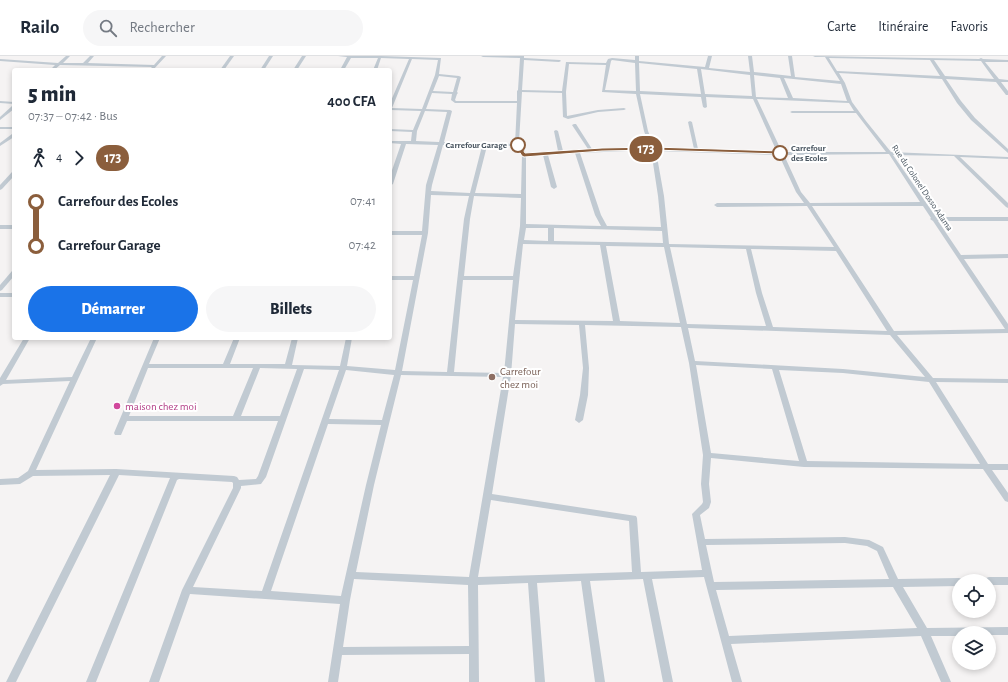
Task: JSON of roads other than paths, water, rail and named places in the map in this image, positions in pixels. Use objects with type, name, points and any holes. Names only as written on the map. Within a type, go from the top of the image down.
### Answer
[{"type":"street","points":[[55,68],[68,56]]},
{"type":"street","points":[[84,65],[92,56]]},
{"type":"street","points":[[0,60],[153,68],[164,56]]},
{"type":"street","points":[[223,68],[232,56]]},
{"type":"street","points":[[263,68],[272,56]]},
{"type":"street","points":[[296,68],[304,56]]},
{"type":"street","points":[[340,56],[423,57],[440,59],[424,110],[415,131],[413,142]]},
{"type":"street","points":[[343,68],[350,56]]},
{"type":"street","points":[[481,62],[483,56],[522,57],[559,61]]},
{"type":"street","points":[[703,56],[710,56],[707,69]]},
{"type":"street","points":[[750,56],[750,73],[754,97],[799,192],[892,333],[931,380],[985,466],[1008,499]]},
{"type":"street","points":[[790,56],[793,78]]},
{"type":"street","points":[[816,56],[932,60],[1008,60]]},
{"type":"street","name":"Rue du Colonel Dosso Adama","points":[[826,56],[843,82],[850,102],[890,153],[1008,330]]},
{"type":"street","points":[[978,56],[1008,94]]},
{"type":"street","points":[[376,68],[380,57]]},
{"type":"street","points":[[474,682],[472,650],[473,581],[507,375],[516,278],[523,226],[524,155],[518,145],[517,134],[522,57]]},
{"type":"street","points":[[392,104],[411,58]]},
{"type":"street","points":[[843,82],[707,69],[637,58],[610,59],[604,91],[703,94],[850,102]]},
{"type":"street","points":[[637,58],[638,93],[646,131],[653,149],[662,196],[666,244],[692,363],[707,455],[705,484],[706,506],[696,514],[707,573],[737,682]]},
{"type":"street","points":[[932,60],[959,102],[973,119],[1008,152]]},
{"type":"street","points":[[608,64],[567,63],[564,92],[566,118],[598,111],[624,109]]},
{"type":"street","points":[[95,68],[98,65]]},
{"type":"street","points":[[699,68],[705,107]]},
{"type":"street","points":[[837,72],[1008,81]]},
{"type":"street","points":[[436,75],[458,76],[456,93],[453,100],[455,102],[520,102]]},
{"type":"street","points":[[781,76],[791,99]]},
{"type":"street","points":[[519,91],[564,92]]},
{"type":"street","points":[[430,92],[456,93]]},
{"type":"street","points":[[0,102],[12,103]]},
{"type":"street","points":[[0,119],[12,109]]},
{"type":"street","points":[[333,682],[351,575],[384,424],[398,373],[424,233],[429,193],[440,143],[450,111],[392,109]]},
{"type":"street","points":[[792,112],[857,112]]},
{"type":"street","points":[[690,122],[696,149]]},
{"type":"street","points":[[574,125],[591,151]]},
{"type":"street","points":[[0,128],[12,128]]},
{"type":"street","points":[[392,130],[415,131]]},
{"type":"street","points":[[556,131],[561,152]]},
{"type":"street","points":[[0,145],[12,136]]},
{"type":"street","points":[[392,142],[518,145]]},
{"type":"street","points":[[392,178],[404,142]]},
{"type":"street","points":[[450,374],[472,194],[485,144]]},
{"type":"street","points":[[524,155],[561,152],[696,149],[808,154],[890,153],[1008,158]]},
{"type":"street","points":[[577,152],[598,214],[605,228]]},
{"type":"street","points":[[545,154],[554,187]]},
{"type":"street","points":[[955,155],[1008,206]]},
{"type":"street","points":[[0,188],[12,175]]},
{"type":"street","points":[[429,193],[523,196]]},
{"type":"street","points":[[717,205],[924,204]]},
{"type":"street","points":[[933,219],[1008,219]]},
{"type":"street","points":[[523,226],[665,229]]},
{"type":"street","points":[[0,233],[3,227]]},
{"type":"street","points":[[551,227],[551,243]]},
{"type":"street","points":[[392,233],[424,233]]},
{"type":"street","points":[[520,242],[666,244],[837,249]]},
{"type":"street","points":[[603,244],[617,322]]},
{"type":"street","points":[[748,247],[759,293],[770,328]]},
{"type":"street","points":[[959,257],[1008,256]]},
{"type":"street","points":[[0,289],[12,274]]},
{"type":"street","points":[[392,278],[415,278]]},
{"type":"street","points":[[461,278],[516,278]]},
{"type":"street","points":[[0,295],[12,295]]},
{"type":"street","points":[[512,322],[617,322],[892,333],[1008,330]]},
{"type":"street","points":[[579,420],[584,395],[586,368],[582,323]]},
{"type":"street","points":[[1,383],[27,340]]},
{"type":"street","points":[[0,482],[20,481],[31,472],[93,340]]},
{"type":"street","points":[[118,433],[156,340]]},
{"type":"street","points":[[226,366],[236,340]]},
{"type":"street","points":[[288,367],[295,340]]},
{"type":"street","points":[[265,595],[343,368],[349,340]]},
{"type":"street","points":[[692,363],[843,371],[931,380],[1008,381]]},
{"type":"street","points":[[145,366],[343,368],[398,373],[507,375]]},
{"type":"street","points":[[236,419],[257,366]]},
{"type":"street","points":[[31,472],[116,472],[234,479],[238,483],[258,482],[262,477],[301,367]]},
{"type":"street","points":[[775,367],[804,464]]},
{"type":"street","points":[[1,383],[75,379]]},
{"type":"street","points":[[124,418],[283,419]]},
{"type":"street","points":[[325,421],[384,424]]},
{"type":"street","points":[[707,455],[804,464],[1008,467]]},
{"type":"street","points":[[11,682],[116,472]]},
{"type":"street","points":[[91,682],[174,478],[177,476]]},
{"type":"street","points":[[154,682],[186,590],[237,488],[238,483]]},
{"type":"street","points":[[487,496],[633,518],[642,575],[668,682]]},
{"type":"street","points":[[701,542],[845,540],[869,543],[880,549],[895,582],[924,632],[946,682]]},
{"type":"street","points":[[351,575],[473,581],[707,573]]},
{"type":"street","points":[[585,577],[600,682]]},
{"type":"street","points":[[532,579],[540,682]]},
{"type":"street","points":[[996,581],[1008,581]]},
{"type":"street","points":[[711,586],[952,582]]},
{"type":"street","points":[[186,590],[346,600]]},
{"type":"street","points":[[726,640],[924,632],[1008,631]]},
{"type":"street","points":[[337,651],[472,650]]},
{"type":"place","name":"Carrefour Garage","points":[[518,145]]},
{"type":"place","name":"Carrefour des Ecoles","points":[[780,153]]},
{"type":"place","name":"Carrefour chez moi","points":[[492,377]]},
{"type":"place","name":"maison chez moi","points":[[117,406]]}]
